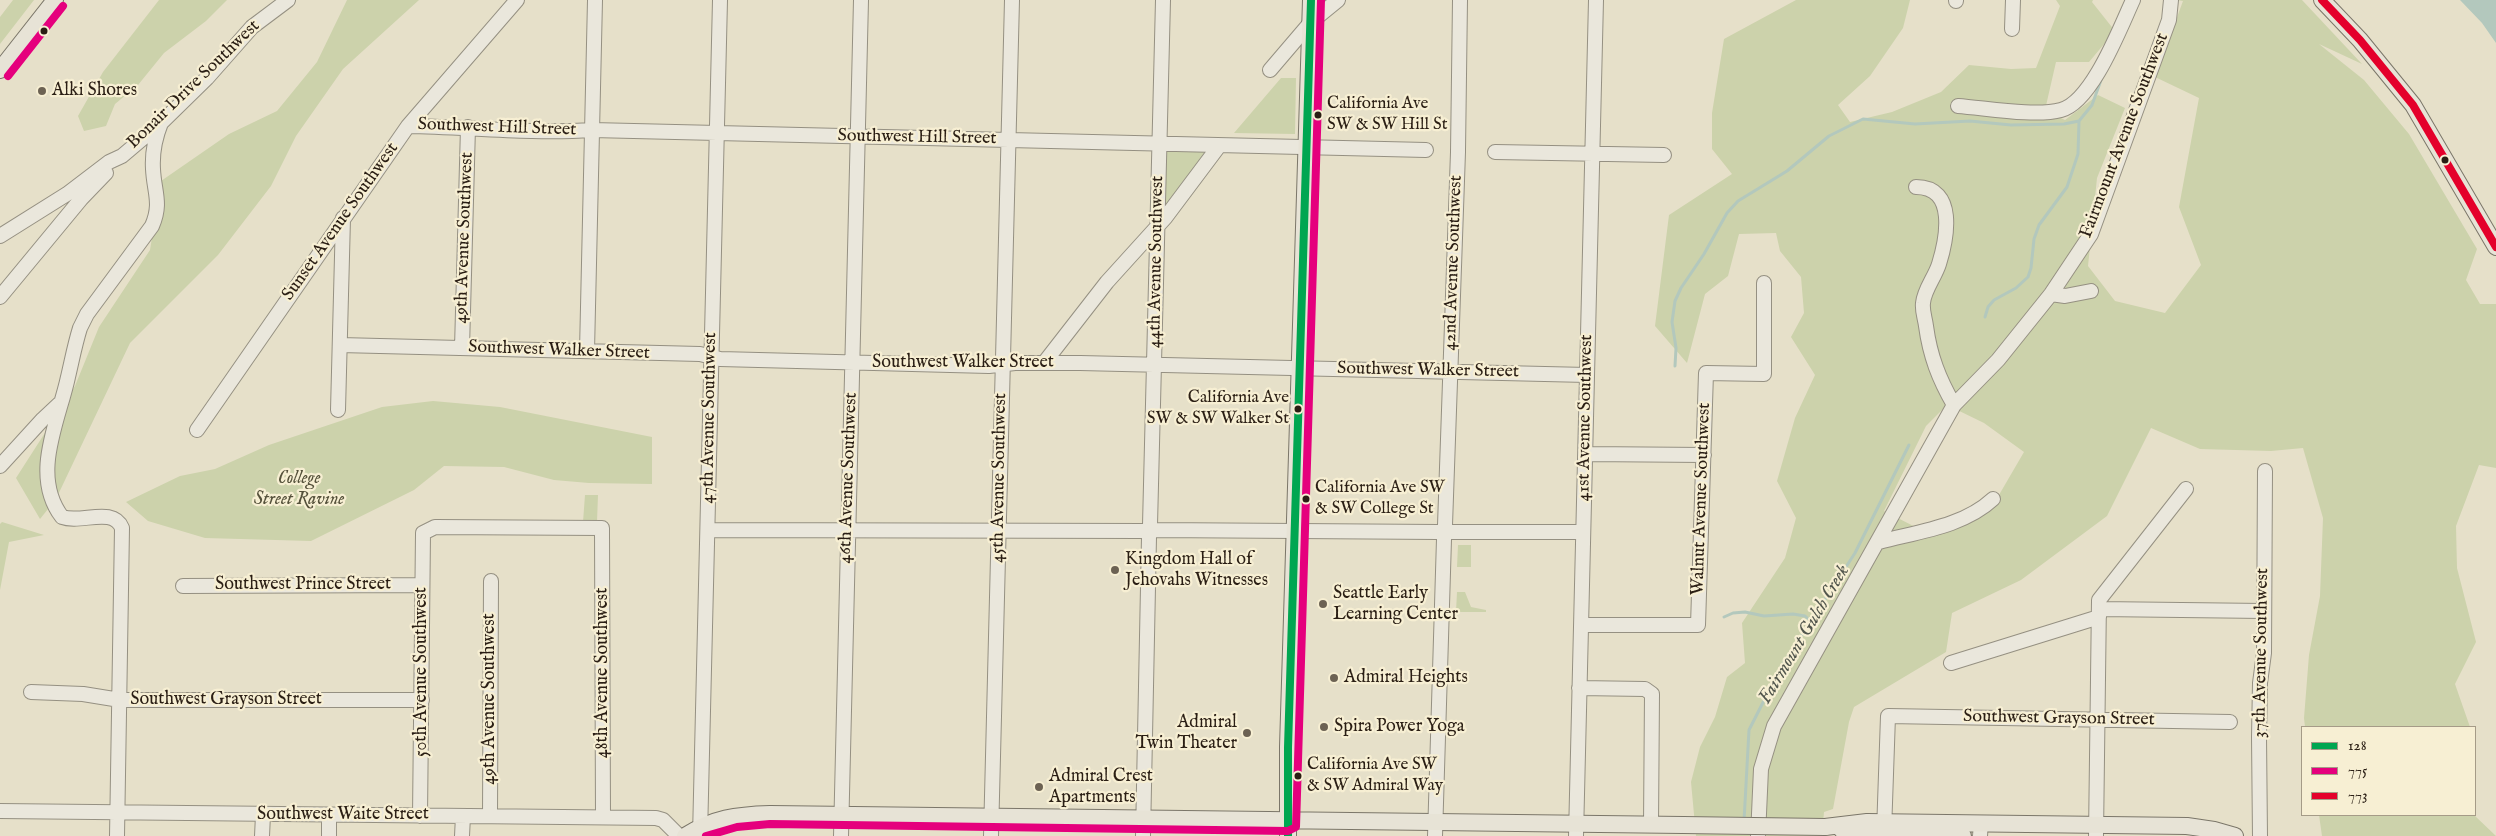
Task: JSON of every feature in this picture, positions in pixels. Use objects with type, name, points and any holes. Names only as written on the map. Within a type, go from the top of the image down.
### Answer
[{"type":"main road","points":[[0,70],[54,0]]},
{"type":"main road","points":[[1288,828],[1311,0]]},
{"type":"main road","points":[[2322,0],[2360,40],[2410,100],[2496,247]]},
{"type":"main road","points":[[685,836],[700,831],[729,816],[742,814],[1143,819],[1288,828],[1576,830],[1683,825],[1826,827],[1867,831],[1884,829],[2096,830],[2187,826],[2226,835]]},
{"type":"main road","points":[[1884,829],[1963,836]]},
{"type":"street","name":"Bonair Drive Southwest","points":[[0,236],[67,194],[109,162],[122,156],[161,123],[206,78],[252,27],[288,0]]},
{"type":"street","name":"Sunset Avenue Southwest","points":[[197,430],[342,218],[408,126],[517,0]]},
{"type":"street","points":[[587,351],[595,0]]},
{"type":"street","name":"47th Avenue Southwest","points":[[700,831],[720,0]]},
{"type":"street","name":"46th Avenue Southwest","points":[[841,836],[861,0]]},
{"type":"street","name":"45th Avenue Southwest","points":[[991,836],[1012,0]]},
{"type":"street","name":"44th Avenue Southwest","points":[[1143,836],[1162,0]]},
{"type":"street","points":[[1270,70],[1311,22],[1338,0]]},
{"type":"street","name":"42nd Avenue Southwest","points":[[1436,829],[1460,0]]},
{"type":"street","name":"41st Avenue Southwest","points":[[1576,830],[1596,0]]},
{"type":"street","points":[[2012,29],[2013,0]]},
{"type":"street","points":[[1958,106],[2038,112],[2062,110],[2072,106],[2098,74],[2133,0]]},
{"type":"street","name":"Fairmount Avenue Southwest","points":[[1758,836],[1761,769],[1774,726],[1879,542],[1954,405],[1998,360],[2051,294],[2091,234],[2168,20],[2171,0]]},
{"type":"street","points":[[117,836],[122,528],[115,518],[67,519],[62,517],[58,511],[49,480],[48,449],[80,328],[87,314],[152,226],[157,214],[159,206],[154,182],[153,153],[161,123]]},
{"type":"street","name":"Southwest Hill Street","points":[[408,126],[468,127],[528,133],[592,130],[1426,150]]},
{"type":"street","name":"49th Avenue Southwest","points":[[462,348],[468,127]]},
{"type":"street","points":[[1044,363],[1107,282],[1157,226],[1219,146]]},
{"type":"street","points":[[1495,152],[1664,156]]},
{"type":"street","points":[[0,297],[81,199],[122,156]]},
{"type":"street","points":[[1916,187],[1924,187],[1938,193],[1943,199],[1945,210],[1946,232],[1939,265],[1923,301],[1923,311],[1930,356],[1941,384],[1954,405]]},
{"type":"street","points":[[338,410],[342,218]]},
{"type":"street","name":"Walnut Avenue Southwest","points":[[1581,625],[1698,625],[1706,373],[1764,374],[1764,283]]},
{"type":"street","points":[[2051,294],[2058,296],[2091,291]]},
{"type":"street","name":"Southwest Walker Street","points":[[340,346],[587,351],[711,356],[720,358],[990,366],[1044,363],[1587,375]]},
{"type":"street","points":[[0,466],[43,418],[59,404]]},
{"type":"street","points":[[1586,454],[1704,455]]},
{"type":"street","name":"37th Avenue Southwest","points":[[2260,836],[2260,702],[2264,653],[2265,471]]},
{"type":"street","points":[[2096,830],[2096,720],[2100,596],[2186,489]]},
{"type":"street","points":[[1879,542],[1956,521],[1974,513],[1992,499]]},
{"type":"street","name":"48th Avenue Southwest","points":[[427,530],[436,527],[602,528],[603,817]]},
{"type":"street","points":[[708,530],[999,529],[1583,532]]},
{"type":"street","name":"50th Avenue Southwest","points":[[420,816],[422,539],[427,530]]},
{"type":"street","name":"49th Avenue Southwest","points":[[490,581],[490,816]]},
{"type":"street","name":"Southwest Prince Street","points":[[184,586],[422,585]]},
{"type":"street","points":[[1951,663],[2099,613],[2264,611]]},
{"type":"street","points":[[1579,688],[1645,689],[1650,691],[1654,698],[1651,761],[1643,828]]},
{"type":"street","name":"Southwest Grayson Street","points":[[31,692],[83,694],[120,700],[422,700]]},
{"type":"street","name":"Southwest Grayson Street","points":[[1884,829],[1888,716],[2230,722]]},
{"type":"street","name":"Southwest Waite Street","points":[[0,811],[656,818],[664,820],[679,836]]},
{"type":"street","points":[[262,836],[263,815]]},
{"type":"street","points":[[329,816],[329,836]]},
{"type":"street","points":[[462,836],[463,816]]},
{"type":"green space","points":[[13,0],[34,0],[0,44],[0,17]]},
{"type":"green space","points":[[159,0],[227,0],[206,21],[164,53],[138,85],[115,104],[106,126],[84,131],[78,116],[103,72]]},
{"type":"green space","points":[[347,0],[419,0],[343,69],[296,136],[271,186],[218,255],[130,343],[56,499],[40,519],[16,478],[75,386],[99,327],[150,250],[161,181],[229,134],[277,111],[317,62]]},
{"type":"green space","points":[[1796,0],[1910,0],[1903,28],[1870,76],[1838,105],[1850,122],[1892,112],[1941,92],[1969,65],[2011,69],[2036,68],[2060,6],[2056,0],[2093,0],[2092,2],[2115,31],[2089,62],[2056,62],[2045,110],[2065,120],[2098,95],[2125,108],[2097,178],[2088,266],[2115,301],[2165,313],[2201,265],[2179,207],[2199,98],[2155,77],[2183,1],[2176,0],[2302,0],[2362,64],[2319,44],[2364,80],[2409,134],[2477,249],[2466,280],[2480,304],[2496,304],[2496,468],[2479,465],[2456,526],[2457,568],[2476,642],[2455,684],[2470,726],[2305,726],[2309,655],[2320,596],[2323,518],[2303,448],[2271,451],[2200,449],[2151,428],[2107,516],[2021,580],[1952,613],[1946,652],[1854,707],[1849,722],[1833,809],[1824,812],[1822,836],[1696,836],[1691,782],[1700,747],[1715,717],[1727,677],[1745,663],[1742,623],[1785,558],[1796,518],[1777,481],[1795,418],[1815,375],[1791,337],[1804,313],[1801,277],[1780,251],[1776,233],[1739,234],[1728,276],[1705,294],[1687,363],[1655,326],[1669,215],[1732,174],[1712,149],[1712,113],[1724,39]],"holes":[[[1947,405],[1984,423],[2024,452],[1992,507],[1931,535],[1884,511],[1926,426]]]},
{"type":"green space","points":[[1281,78],[1296,78],[1295,134],[1234,133]]},
{"type":"green space","points":[[1170,149],[1208,150],[1163,210],[1164,155]]},
{"type":"green space","name":"College Street Ravine","points":[[433,401],[500,407],[652,437],[652,484],[589,483],[554,480],[504,467],[444,466],[414,490],[311,541],[205,538],[148,521],[126,502],[180,476],[215,469],[269,445],[382,407]]},
{"type":"green space","points":[[585,495],[598,495],[597,522],[583,522]]},
{"type":"green space","points":[[2,522],[44,535],[9,542],[0,590],[0,524]]},
{"type":"green space","points":[[1458,545],[1471,545],[1471,567],[1457,567]]},
{"type":"green space","points":[[1457,592],[1465,592],[1471,607],[1486,610],[1486,612],[1456,612]]},
{"type":"green space","points":[[2319,816],[2475,816],[2496,836],[2322,836]]},
{"type":"shaded area","points":[[2460,0],[2496,0],[2496,43],[2482,23]]},
{"type":"waterway","name":"Fairmount Gulch Creek","points":[[1985,317],[1988,307],[1994,300],[2016,288],[2028,277],[2031,268],[2034,239],[2039,225],[2067,187],[2078,154],[2079,121],[2092,105],[2101,80]]},
{"type":"waterway","points":[[1675,366],[1676,348],[1672,322],[1675,301],[1727,213],[1738,201],[1787,171],[1829,136],[1863,119],[1915,124],[1970,121],[2011,125],[2064,124],[2079,121]]},
{"type":"waterway","name":"Fairmount Gulch Creek","points":[[1744,821],[1749,730],[1781,667],[1855,553],[1909,445]]},
{"type":"waterway","points":[[1724,617],[1733,613],[1745,612],[1764,616],[1793,614],[1805,616],[1810,621]]},
{"type":"transit line","name":"128","points":[[1288,836],[1288,747],[1311,0]]},
{"type":"transit line","name":"775","points":[[706,836],[737,827],[770,824],[1288,831],[1296,827],[1321,0]]},
{"type":"transit line","name":"773","points":[[2322,0],[2360,40],[2413,105],[2496,247]]},
{"type":"transit line","name":"775","points":[[8,76],[63,6]]},
{"type":"place","name":"Alki Shores","points":[[42,91]]},
{"type":"place","name":"California Ave SW & SW Hill St","points":[[1318,115]]},
{"type":"place","name":"California Ave SW & SW Walker St","points":[[1298,409]]},
{"type":"place","name":"California Ave SW & SW College St","points":[[1306,499]]},
{"type":"place","name":"Kingdom Hall of Jehovahs Witnesses","points":[[1115,570]]},
{"type":"place","name":"Seattle Early Learning Center","points":[[1323,604]]},
{"type":"place","name":"Admiral Heights","points":[[1334,678]]},
{"type":"place","name":"Spira Power Yoga","points":[[1324,727]]},
{"type":"place","name":"Admiral Twin Theater","points":[[1247,733]]},
{"type":"place","name":"California Ave SW & SW Admiral Way","points":[[1298,776]]},
{"type":"place","name":"Admiral Crest Apartments","points":[[1039,787]]}]
